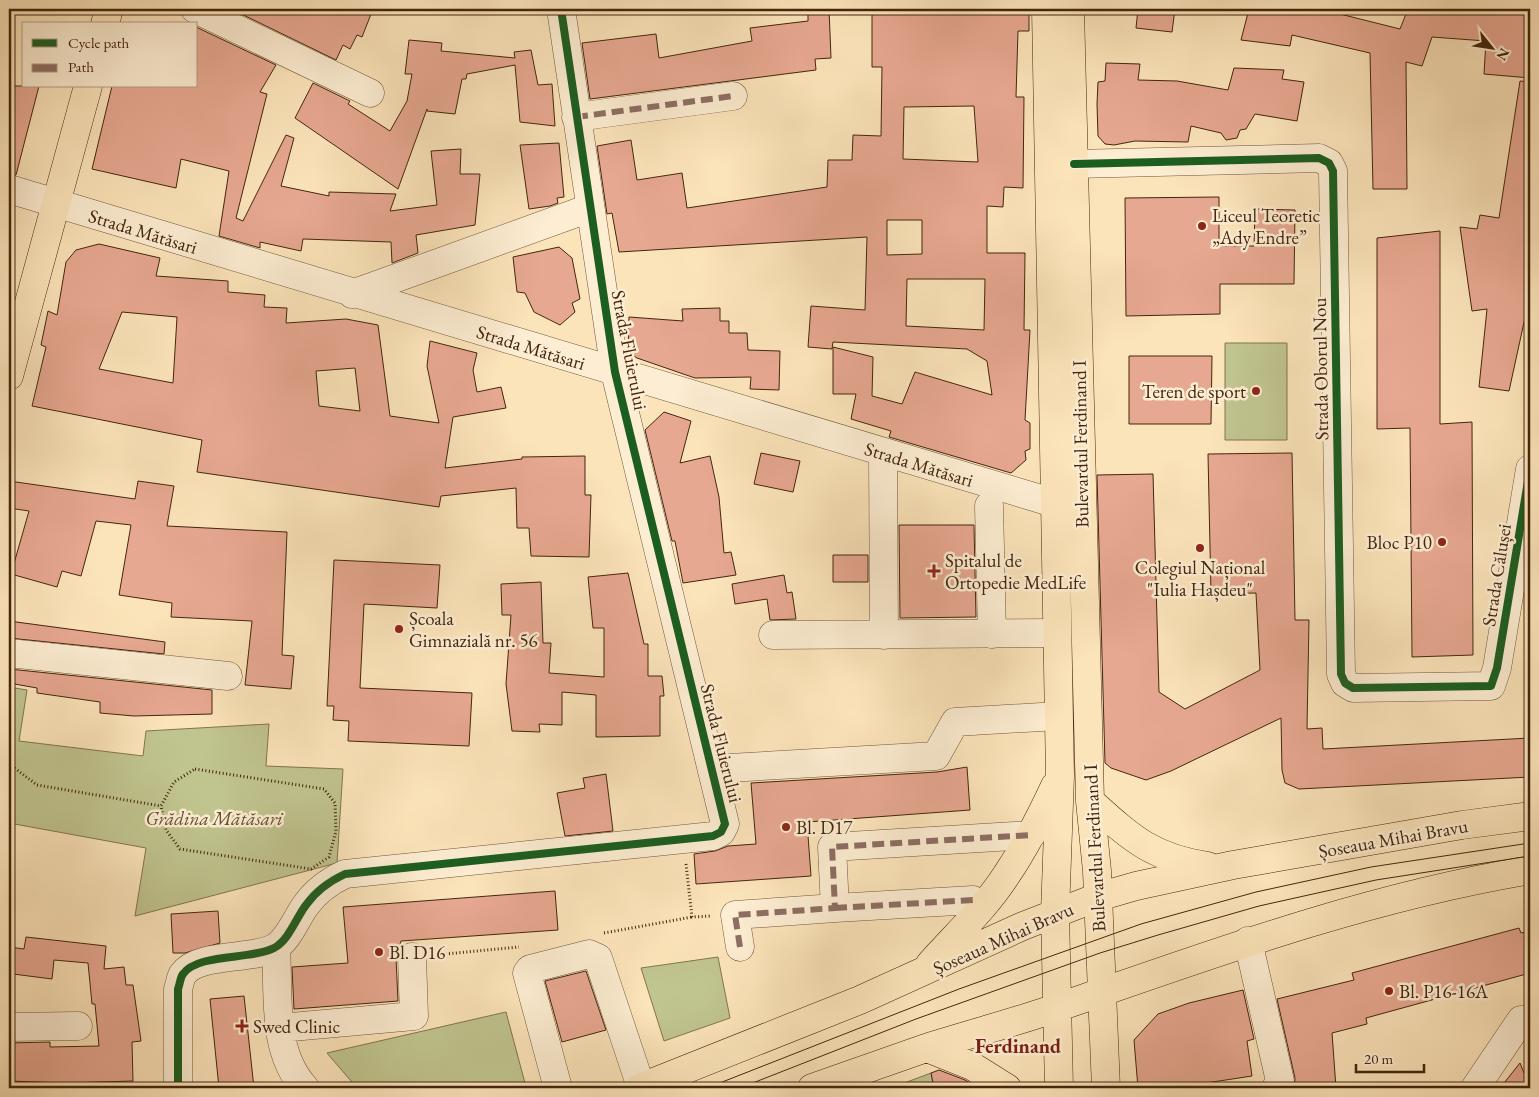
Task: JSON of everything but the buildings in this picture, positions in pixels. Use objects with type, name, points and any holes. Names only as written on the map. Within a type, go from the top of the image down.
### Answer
[{"type":"main road","points":[[106,22],[109,9]]},
{"type":"main road","name":"Bulevardul Ferdinand I","points":[[1046,9],[1062,194],[1088,717],[1090,801],[1098,897],[1106,1088]]},
{"type":"main road","name":"Bulevardul Ferdinand I","points":[[1059,1088],[1054,913],[1060,776],[1054,503],[1062,194],[1074,164],[1070,9]]},
{"type":"main road","points":[[9,376],[18,310],[55,204],[87,88]]},
{"type":"main road","points":[[920,974],[987,901],[1007,874],[1031,834],[1088,717]]},
{"type":"main road","points":[[1090,801],[1139,844],[1160,855],[1208,866],[1233,865]]},
{"type":"main road","name":"Șoseaua Mihai Bravu","points":[[640,1088],[920,974],[1023,926],[1098,897],[1136,886],[1233,865],[1530,816]]},
{"type":"main road","points":[[812,1088],[927,1048],[1056,1008],[1248,941],[1391,898],[1530,870]]},
{"type":"main road","points":[[927,1048],[972,1066],[1007,1088]]},
{"type":"street","points":[[195,9],[370,93]]},
{"type":"street","name":"Strada Fluierului","points":[[276,947],[315,895],[335,878],[345,874],[683,840],[713,836],[721,832],[725,824],[615,372],[561,9]]},
{"type":"street","points":[[576,117],[733,96]]},
{"type":"street","name":"Strada Oborul Nou","points":[[1074,164],[1319,158],[1329,163],[1333,171],[1340,674],[1345,683],[1354,688],[1490,686]]},
{"type":"street","name":"Strada Mătăsari","points":[[9,189],[352,294],[1054,503]]},
{"type":"street","points":[[352,294],[590,208]]},
{"type":"street","points":[[883,453],[884,635]]},
{"type":"street","name":"Strada Călușei","points":[[1490,686],[1497,668],[1530,469]]},
{"type":"street","points":[[989,506],[992,634]]},
{"type":"street","points":[[773,635],[1056,634]]},
{"type":"street","points":[[9,653],[228,676]]},
{"type":"street","points":[[712,769],[936,756],[955,722],[1058,716]]},
{"type":"street","points":[[835,908],[832,848],[1031,834]]},
{"type":"street","points":[[740,947],[735,915],[973,900]]},
{"type":"street","points":[[1248,941],[1280,1081],[1276,1088]]},
{"type":"street","points":[[178,1088],[178,989],[182,976],[189,968],[199,964],[263,952],[276,947],[280,1028],[286,1060],[296,1079],[305,1088]]},
{"type":"street","points":[[558,1088],[527,974],[530,969],[589,954],[598,958],[640,1088]]},
{"type":"street","points":[[280,1028],[414,1016],[412,957]]},
{"type":"street","points":[[1475,1088],[1526,1020]]},
{"type":"street","points":[[9,1027],[78,1026]]},
{"type":"path","points":[[9,735],[15,734]]},
{"type":"path","points":[[9,764],[37,785],[161,806]]},
{"type":"path","points":[[195,769],[324,789],[335,803],[336,831],[329,857],[311,869],[180,849],[166,830],[161,806],[174,782],[195,769]]},
{"type":"path","points":[[683,840],[692,917],[735,915]]},
{"type":"green space","name":"Teren de sport","points":[[1225,343],[1287,343],[1287,440],[1225,440]]},
{"type":"green space","name":"Grădina Mătăsari","points":[[9,687],[27,690],[19,741],[143,756],[146,731],[269,724],[266,766],[343,769],[337,863],[135,916],[146,848],[9,823]]},
{"type":"green space","points":[[718,957],[730,1018],[664,1041],[641,968]]},
{"type":"green space","points":[[506,1012],[525,1083],[508,1088],[357,1088],[327,1053]]},
{"type":"green space","points":[[931,1073],[934,1088],[891,1088]]},
{"type":"tram line","points":[[707,1088],[959,989],[1141,924],[1256,892],[1371,867],[1530,843]]},
{"type":"tram line","points":[[740,1088],[916,1019],[1100,953],[1158,935],[1259,906],[1376,880],[1530,856]]},
{"type":"marked path","points":[[576,117],[733,96]]},
{"type":"marked path","points":[[740,947],[735,915],[835,908],[832,847],[1031,835]]},
{"type":"marked path","points":[[835,908],[973,900]]},
{"type":"cycle path","points":[[178,1088],[178,989],[183,974],[190,967],[200,963],[264,952],[274,948],[284,940],[302,910],[314,895],[329,883],[345,874],[713,836],[721,832],[725,824],[615,372],[561,9]]},
{"type":"cycle path","points":[[1074,164],[1319,158],[1329,163],[1333,171],[1341,674],[1345,683],[1353,688],[1491,686],[1497,668],[1530,469]]},
{"type":"place","name":"Liceul Teoretic „Ady Endre”","points":[[1202,226]]},
{"type":"place","name":"Teren de sport","points":[[1256,391]]},
{"type":"place","name":"Bloc P10","points":[[1442,542]]},
{"type":"place","name":"Colegiul Național \"Iulia Hașdeu\"","points":[[1200,548]]},
{"type":"place","name":"Spitalul de Ortopedie MedLife","points":[[934,571]]},
{"type":"place","name":"Școala Gimnazială nr. 56","points":[[399,629]]},
{"type":"place","name":"Bl. D17","points":[[786,827]]},
{"type":"place","name":"Bl. D16","points":[[379,952]]},
{"type":"place","name":"Bl. P16-16A","points":[[1389,991]]},
{"type":"place","name":"Swed Clinic","points":[[242,1026]]},
{"type":"district","name":"Ferdinand","points":[[1018,1046]]}]
